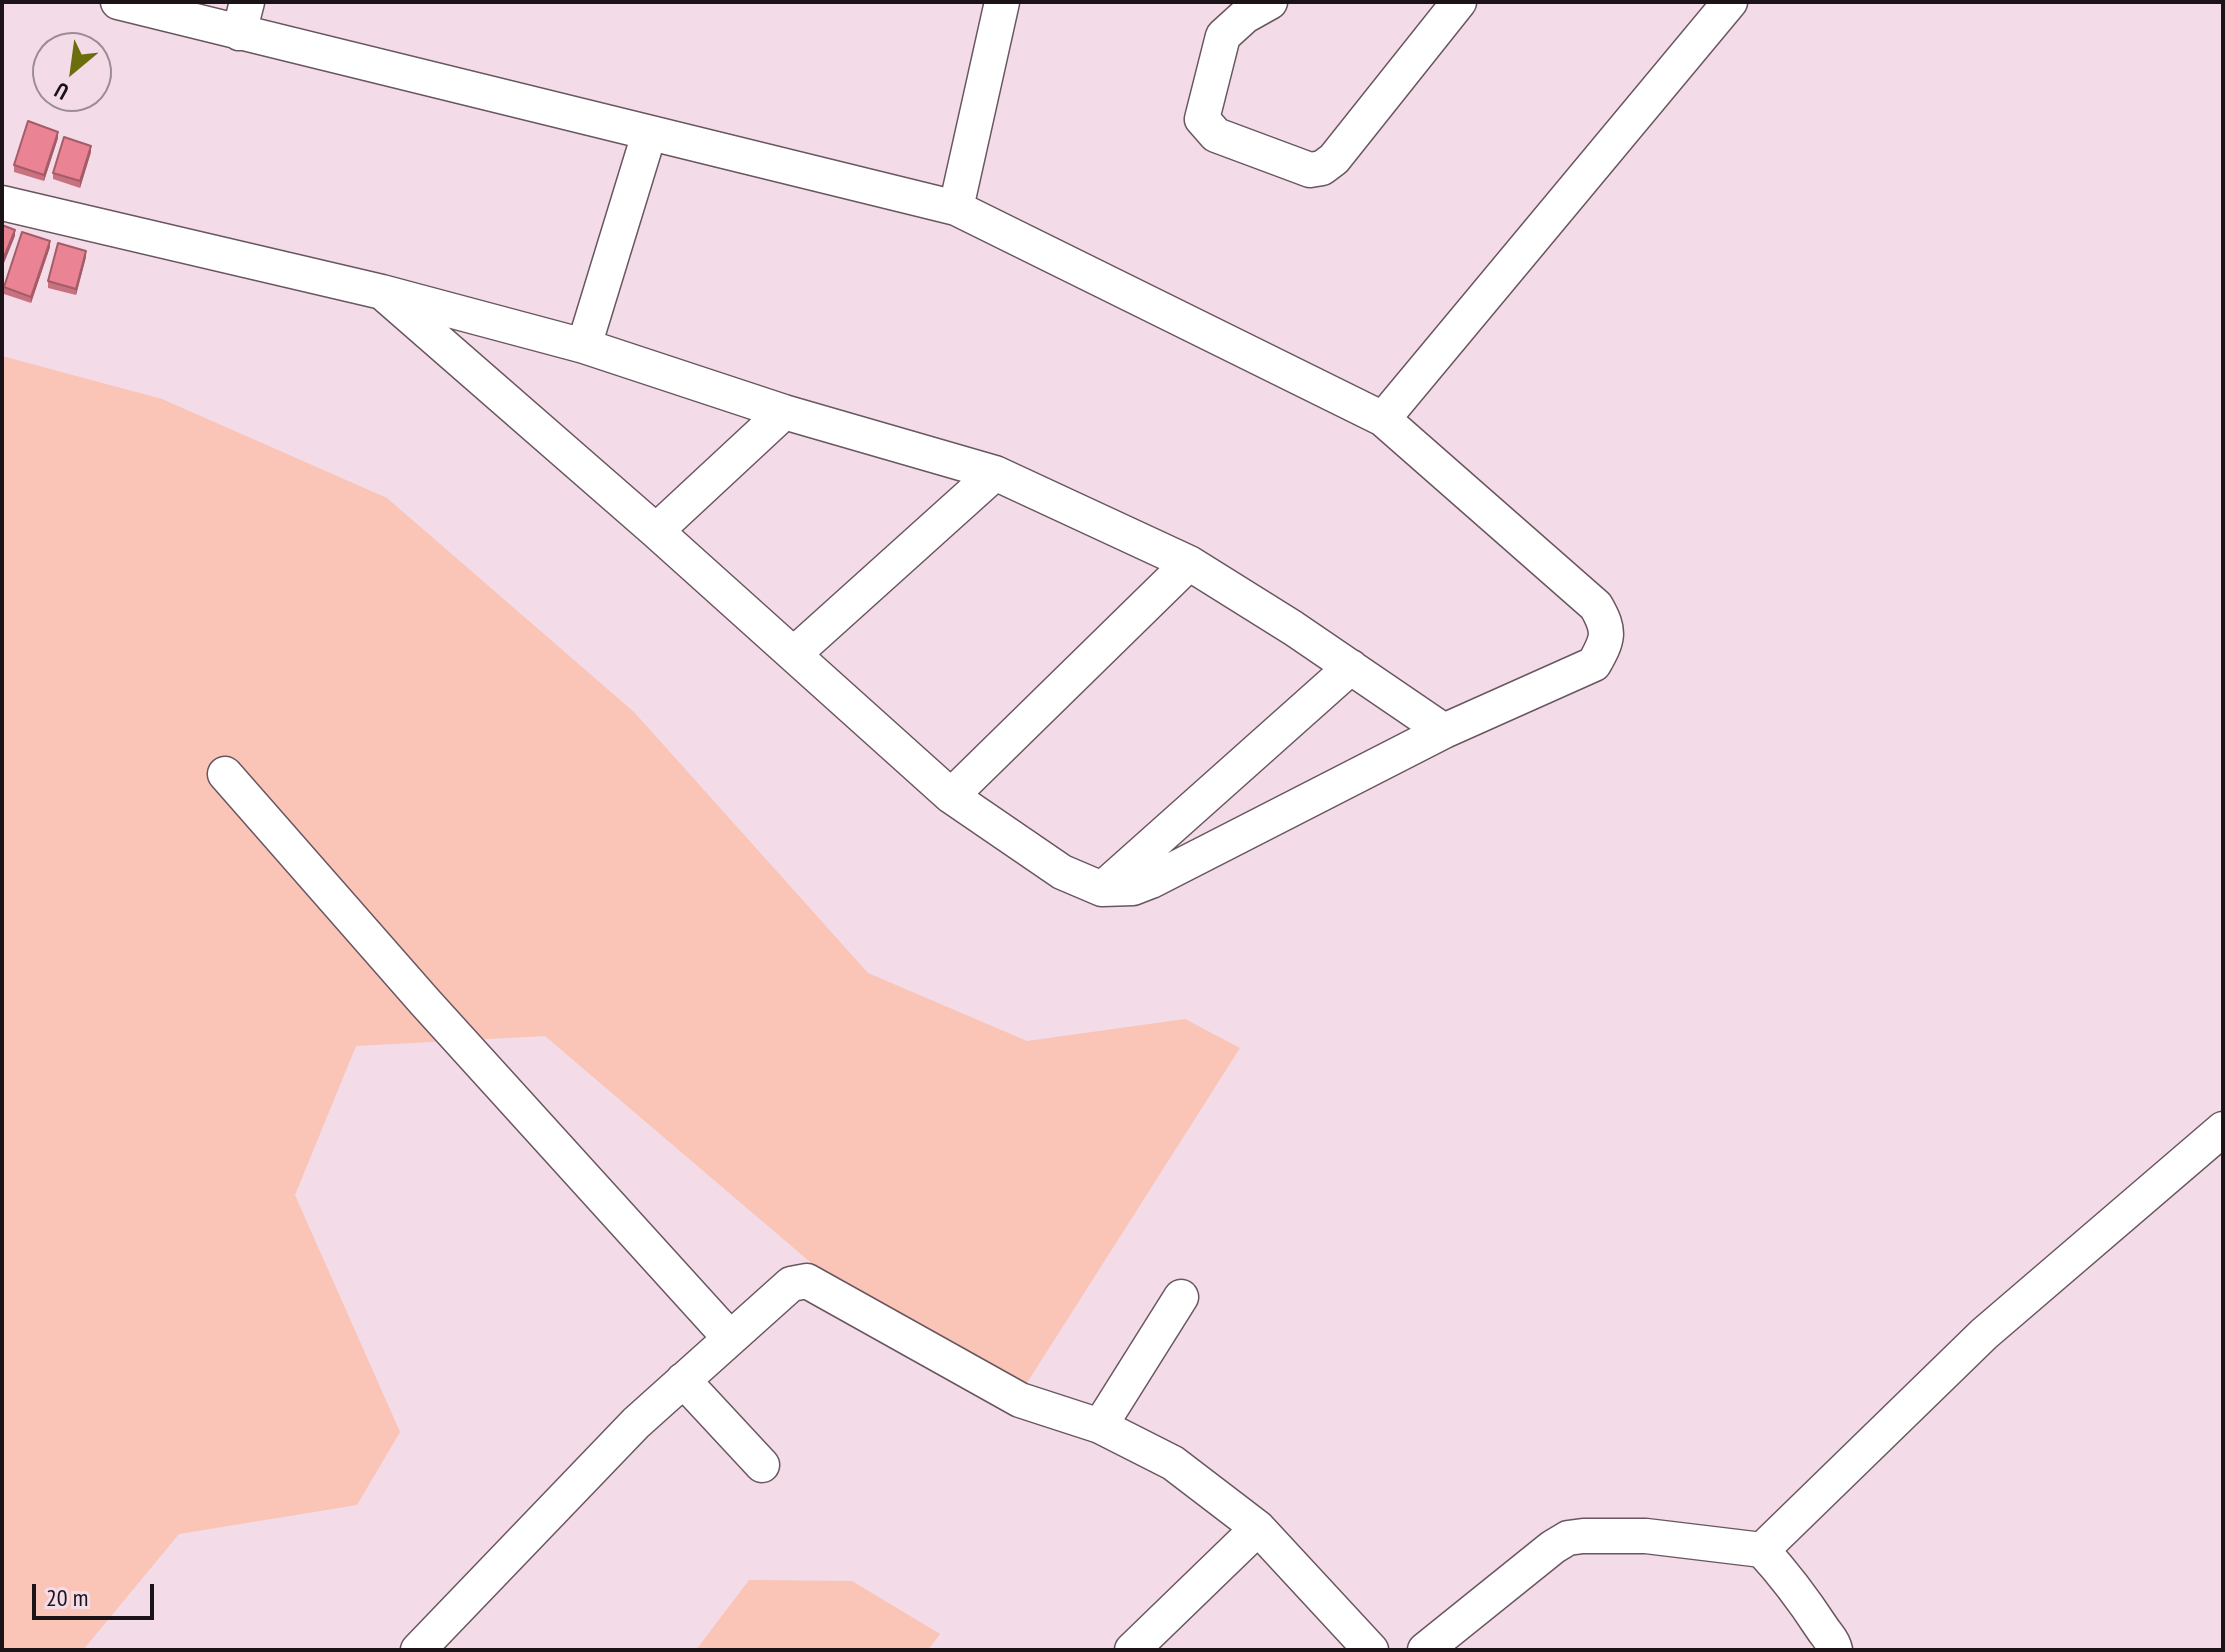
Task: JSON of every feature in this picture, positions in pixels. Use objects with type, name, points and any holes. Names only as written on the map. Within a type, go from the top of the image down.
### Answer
[{"type":"street","points":[[118,2],[243,18],[649,134],[956,208],[1383,419],[1596,606],[1606,625],[1604,646],[1594,664],[1444,731],[1151,881],[1133,888],[1102,889],[1062,872],[951,796],[656,531],[382,292]]},
{"type":"street","points":[[956,208],[1002,2]]},
{"type":"street","points":[[1270,2],[1245,16],[1223,36],[1202,119],[1216,135],[1310,170],[1322,168],[1334,159],[1459,2]]},
{"type":"street","points":[[1383,419],[1730,2]]},
{"type":"street","points":[[584,346],[649,134]]},
{"type":"street","points":[[2,203],[382,292],[584,346],[784,412],[995,473],[1189,563],[1226,584],[1444,731]]},
{"type":"street","points":[[656,531],[784,412]]},
{"type":"street","points":[[794,654],[995,473]]},
{"type":"street","points":[[951,796],[1189,563]]},
{"type":"street","points":[[1102,889],[1351,667]]},
{"type":"street","points":[[225,774],[425,1002],[730,1338]]},
{"type":"street","points":[[1762,1550],[1984,1334],[2223,1129]]},
{"type":"street","points":[[418,1650],[636,1423],[791,1284],[807,1281],[1020,1400],[1100,1426],[1173,1463],[1258,1528],[1371,1650]]},
{"type":"street","points":[[1100,1426],[1181,1297]]},
{"type":"street","points":[[683,1380],[762,1465]]},
{"type":"street","points":[[1132,1650],[1258,1528]]},
{"type":"street","points":[[1425,1650],[1568,1538],[1646,1536],[1762,1550],[1797,1588],[1825,1634],[1834,1642],[1835,1650]]},
{"type":"shaded area","points":[[2,356],[162,399],[387,498],[634,712],[868,973],[1027,1041],[1185,1019],[1240,1048],[1018,1397],[952,1383],[545,1036],[356,1046],[295,1195],[400,1432],[357,1505],[179,1534],[83,1650],[2,1650]]},
{"type":"shaded area","points":[[749,1580],[852,1581],[940,1634],[928,1650],[696,1650]]},
{"type":"building","points":[[28,121],[58,132],[44,175],[14,165]]},
{"type":"building","points":[[64,137],[91,146],[80,181],[53,173]]},
{"type":"building","points":[[2,225],[15,230],[2,262]]},
{"type":"building","points":[[22,232],[50,241],[31,297],[4,287]]},
{"type":"building","points":[[58,243],[86,251],[76,289],[48,281]]}]
